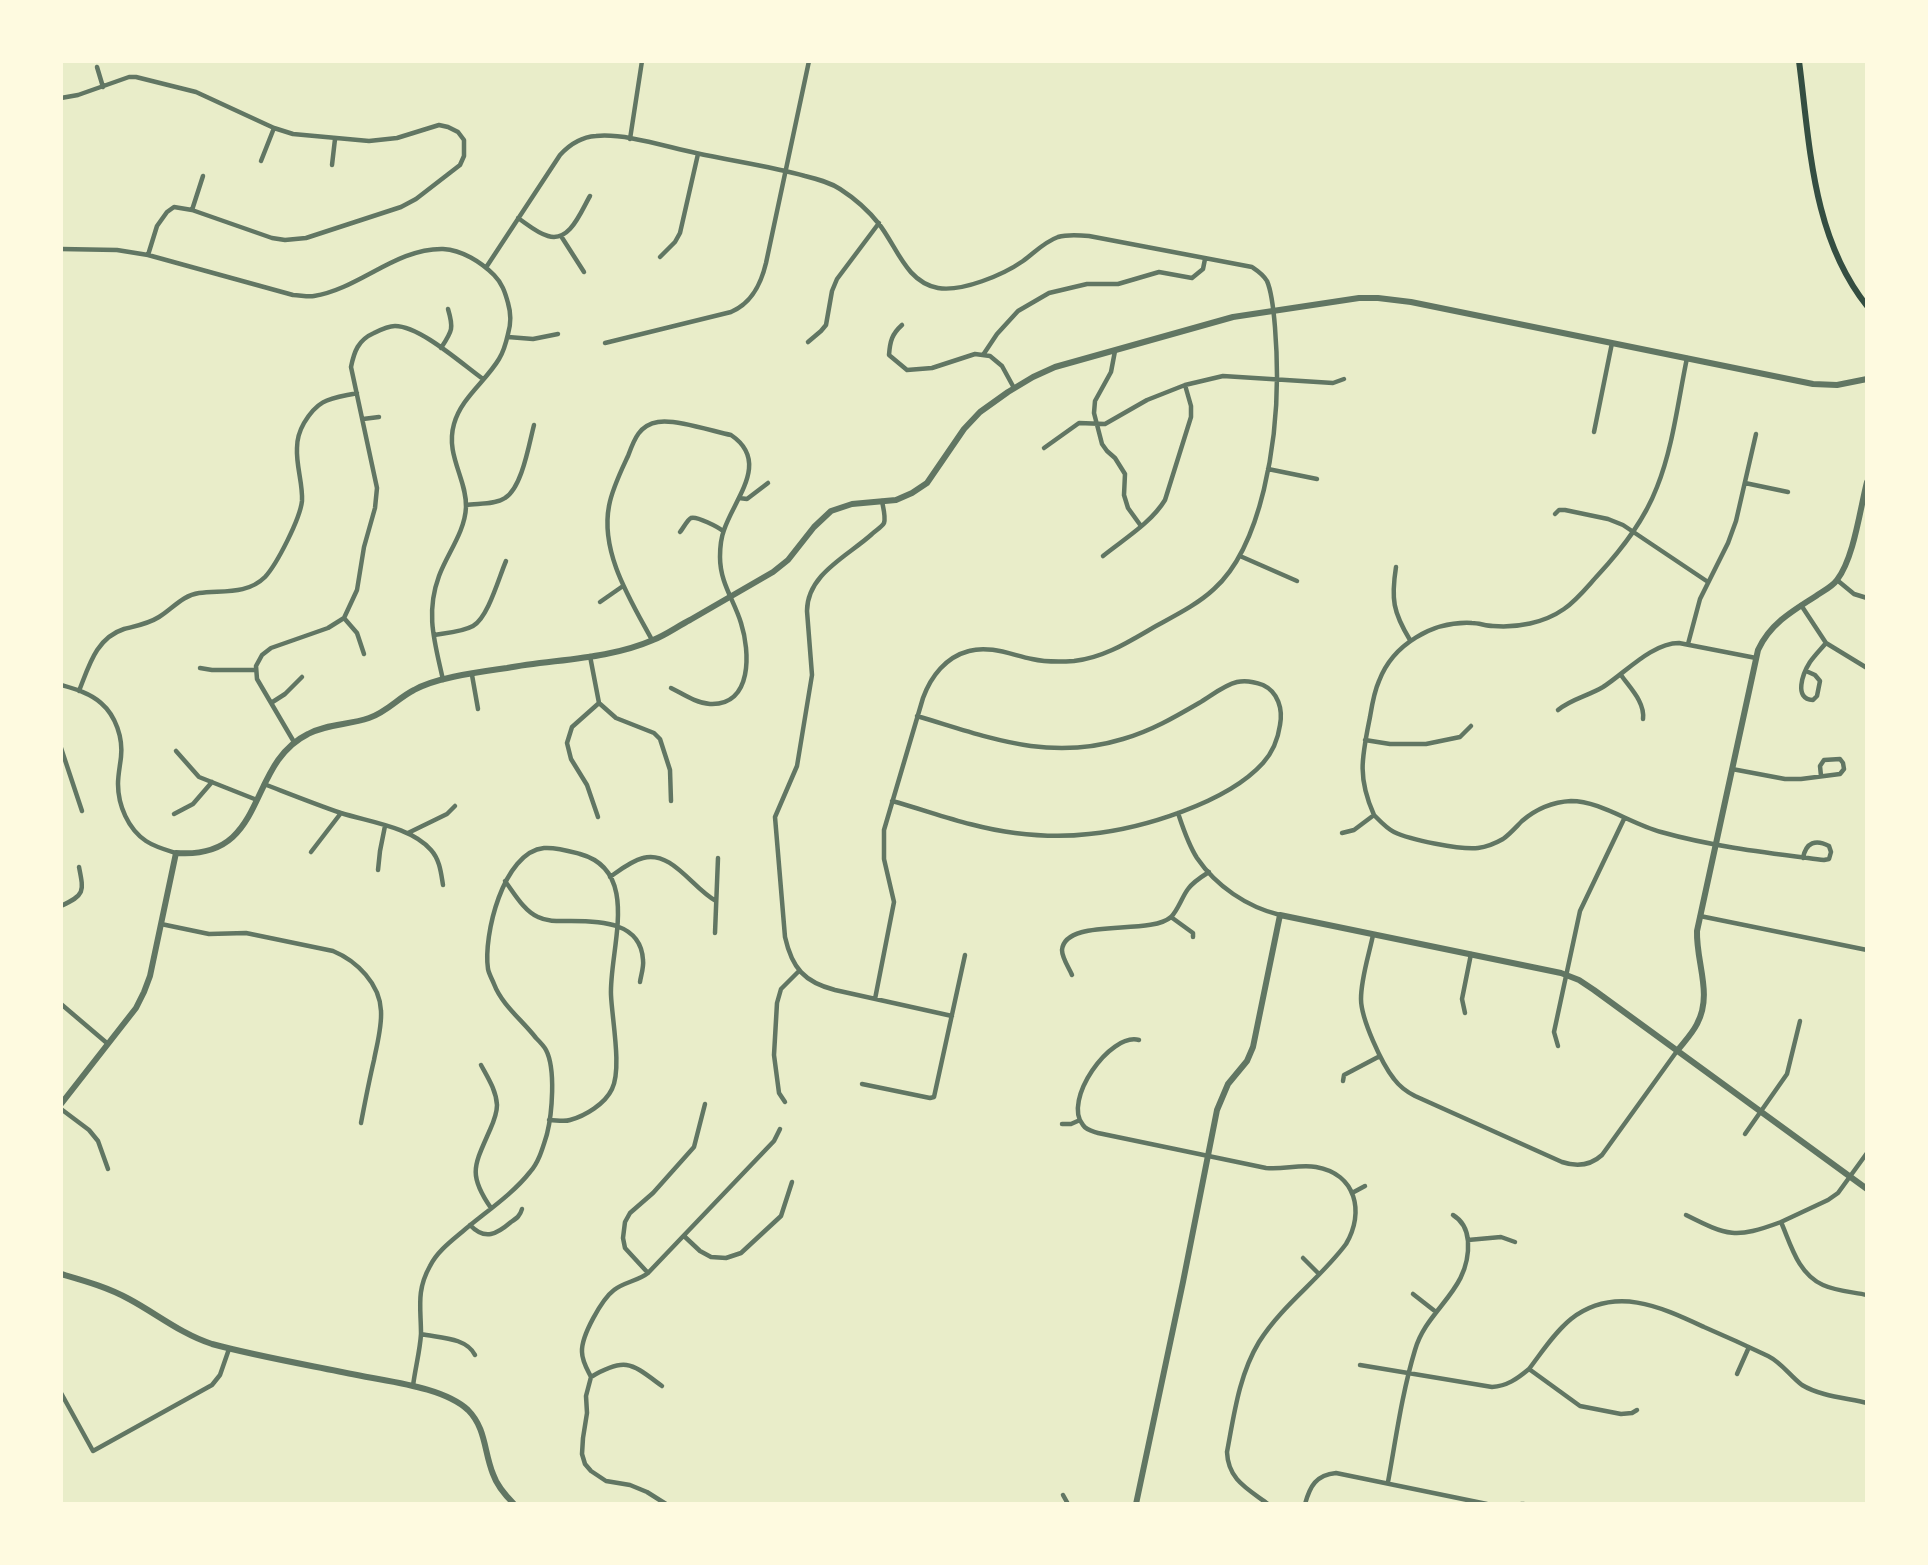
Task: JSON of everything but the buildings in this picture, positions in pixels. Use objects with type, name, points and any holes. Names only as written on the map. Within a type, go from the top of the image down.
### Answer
[{"type":"main road","points":[[1799,61],[1823,220],[1835,254],[1867,306]]},
{"type":"street","points":[[630,139],[642,61]]},
{"type":"street","points":[[605,343],[731,312],[743,306],[755,290],[764,271],[809,61]]},
{"type":"street","points":[[97,67],[103,87]]},
{"type":"street","points":[[61,98],[78,95],[129,77],[145,78],[209,97],[274,128],[293,134],[369,142],[439,125],[458,132],[464,140],[464,156],[460,165],[416,199],[401,207],[306,238],[285,240],[272,238],[192,209],[174,207],[167,212],[154,234],[148,255]]},
{"type":"street","points":[[261,161],[274,128]]},
{"type":"street","points":[[486,266],[555,161],[571,145],[583,138],[594,136],[630,139],[787,171],[835,186],[879,223],[914,276],[924,284],[949,289],[984,280],[1020,263],[1045,244],[1059,237],[1073,235],[1252,267],[1266,280],[1272,310],[1277,379],[1275,419],[1258,511],[1240,556],[1224,579],[1202,599],[1125,645],[1103,654],[1059,662],[975,649],[958,655],[945,664],[932,679],[917,716],[886,824],[883,844],[885,867],[894,905],[875,999]]},
{"type":"street","points":[[332,165],[335,139]]},
{"type":"street","points":[[660,257],[680,233],[698,153]]},
{"type":"street","points":[[192,209],[204,176]]},
{"type":"street","points":[[518,218],[547,236],[561,236],[570,230],[590,196]]},
{"type":"street","points":[[808,342],[826,325],[836,279],[879,223]]},
{"type":"street","points":[[561,236],[584,272]]},
{"type":"street","points":[[61,249],[117,250],[148,255],[293,295],[314,296],[415,253],[444,249],[459,252],[486,266],[501,281],[511,311],[508,337],[498,361],[463,405],[454,423],[453,450],[466,505],[463,523],[433,594],[431,611],[443,680]]},
{"type":"street","points":[[983,355],[1018,310],[1049,293],[1087,284],[1118,284],[1159,272],[1192,278],[1203,269],[1205,259]]},
{"type":"street","points":[[61,685],[101,703],[116,724],[121,750],[119,800],[132,828],[145,841],[176,853],[201,853],[227,843],[236,835],[245,824],[276,762],[294,742],[309,733],[371,717],[414,690],[443,680],[507,667],[613,652],[652,640],[773,572],[788,560],[814,527],[831,512],[852,504],[896,500],[927,483],[964,429],[980,412],[1014,388],[1055,367],[1233,317],[1359,299],[1393,299],[1825,385],[1849,384],[1867,379]]},
{"type":"street","points":[[441,348],[453,326],[448,309]]},
{"type":"street","points":[[902,325],[890,341],[889,355],[908,370],[932,368],[975,354],[990,356],[1002,366],[1014,388]]},
{"type":"street","points":[[294,742],[257,679],[255,670],[259,659],[271,648],[328,628],[344,618],[357,590],[377,488],[351,367],[354,353],[366,336],[394,326],[409,329],[441,348],[483,379]]},
{"type":"street","points":[[508,337],[533,339],[558,334]]},
{"type":"street","points":[[1594,432],[1612,343]]},
{"type":"street","points":[[1115,351],[1111,372],[1095,401],[1094,413],[1102,444],[1121,465],[1125,474],[1124,495],[1128,508],[1141,526]]},
{"type":"street","points":[[1687,358],[1665,464],[1649,505],[1611,562],[1565,608],[1531,624],[1510,627],[1456,624],[1440,627],[1410,640],[1379,678],[1366,740],[1362,783],[1374,815],[1395,832],[1466,848],[1478,848],[1501,840],[1536,811],[1559,802],[1571,801],[1591,803],[1663,833],[1752,852],[1803,858],[1824,860],[1829,859],[1831,852],[1829,846],[1813,842],[1807,845],[1803,858]]},
{"type":"street","points":[[1044,448],[1079,423],[1105,424],[1147,400],[1185,385],[1223,376],[1333,383],[1344,379]]},
{"type":"street","points":[[1102,556],[1159,510],[1165,500],[1191,417],[1185,385]]},
{"type":"street","points":[[79,691],[99,645],[107,637],[149,623],[181,600],[196,593],[246,589],[265,577],[298,519],[302,500],[297,447],[302,427],[317,405],[357,393]]},
{"type":"street","points":[[363,419],[379,417]]},
{"type":"street","points":[[652,640],[623,586],[611,550],[607,519],[609,503],[641,428],[656,422],[668,422],[731,435],[745,448],[750,460],[748,476],[723,531],[720,557],[724,584],[741,623],[746,650],[745,674],[741,689],[736,695],[726,701],[712,704],[701,702],[671,688]]},
{"type":"street","points":[[466,505],[501,500],[511,493],[518,481],[534,425]]},
{"type":"street","points":[[1688,644],[1700,599],[1728,543],[1756,434]]},
{"type":"street","points":[[1268,468],[1317,479]]},
{"type":"street","points":[[1373,935],[1361,999],[1366,1021],[1380,1056],[1393,1079],[1409,1093],[1562,1162],[1579,1165],[1591,1163],[1602,1155],[1697,1024],[1704,1003],[1696,946],[1700,916],[1756,658],[1769,630],[1783,617],[1837,580],[1849,554],[1867,482]]},
{"type":"street","points":[[739,498],[747,499],[768,483]]},
{"type":"street","points":[[1745,483],[1788,492]]},
{"type":"street","points":[[882,500],[883,524],[860,546],[824,572],[812,591],[807,606],[812,675],[797,766],[774,822],[785,937],[799,971],[826,988],[952,1016]]},
{"type":"street","points":[[1555,514],[1559,510],[1565,510],[1608,519],[1633,532],[1708,582]]},
{"type":"street","points":[[680,532],[693,518],[723,531]]},
{"type":"street","points":[[1240,556],[1297,581]]},
{"type":"street","points":[[434,635],[467,629],[478,623],[506,561]]},
{"type":"street","points":[[1396,567],[1393,603],[1397,617],[1410,640]]},
{"type":"street","points":[[1837,580],[1854,594],[1867,598]]},
{"type":"street","points":[[600,602],[623,586]]},
{"type":"street","points":[[1801,605],[1826,643],[1867,668]]},
{"type":"street","points":[[344,618],[357,633],[364,654]]},
{"type":"street","points":[[1558,710],[1567,702],[1603,687],[1662,646],[1673,643],[1756,658]]},
{"type":"street","points":[[1806,671],[1820,681],[1817,696],[1813,700],[1808,700],[1800,693],[1806,671],[1811,660],[1826,643]]},
{"type":"street","points":[[590,656],[599,703],[621,721],[658,736],[670,770],[671,801]]},
{"type":"street","points":[[200,668],[255,670]]},
{"type":"street","points":[[1621,674],[1643,708],[1643,719]]},
{"type":"street","points":[[472,675],[478,709]]},
{"type":"street","points":[[271,703],[285,694],[302,677]]},
{"type":"street","points":[[892,801],[990,829],[1043,835],[1109,832],[1178,813],[1238,784],[1262,764],[1276,741],[1281,714],[1279,701],[1272,691],[1251,682],[1238,682],[1149,730],[1112,742],[1042,749],[917,716]]},
{"type":"street","points":[[598,817],[587,785],[571,759],[568,743],[572,727],[599,703]]},
{"type":"street","points":[[1366,740],[1390,744],[1426,744],[1460,737],[1471,726]]},
{"type":"street","points":[[61,748],[82,811]]},
{"type":"street","points":[[176,751],[197,775],[257,800]]},
{"type":"street","points":[[1732,769],[1785,779],[1821,776],[1840,774],[1844,769],[1843,763],[1840,759],[1824,760],[1820,766],[1821,776]]},
{"type":"street","points":[[174,814],[188,808],[212,782]]},
{"type":"street","points":[[264,784],[341,813],[408,833],[421,840],[431,850],[440,866],[443,885]]},
{"type":"street","points":[[408,833],[447,814],[455,806]]},
{"type":"street","points":[[311,852],[341,813]]},
{"type":"street","points":[[1178,813],[1193,851],[1209,872],[1232,894],[1250,905],[1280,915],[1566,974],[1584,983],[1867,1189]]},
{"type":"street","points":[[1342,833],[1354,830],[1374,815]]},
{"type":"street","points":[[1558,1046],[1554,1032],[1580,911],[1624,819]]},
{"type":"street","points":[[378,870],[385,826]]},
{"type":"street","points":[[412,1387],[421,1334],[419,1311],[422,1285],[430,1265],[445,1246],[531,1171],[541,1153],[549,1120],[552,1075],[547,1051],[500,996],[488,969],[488,943],[505,881],[523,857],[542,848],[570,850],[593,857],[610,877],[618,902],[611,991],[617,1071],[612,1089],[603,1101],[590,1111],[568,1121],[549,1120]]},
{"type":"street","points":[[108,1169],[98,1141],[61,1106],[136,1008],[144,992],[150,976],[176,853]]},
{"type":"street","points":[[610,877],[643,858],[657,857],[670,862],[706,896],[716,901]]},
{"type":"street","points":[[715,933],[718,858]]},
{"type":"street","points":[[61,906],[81,895],[83,886],[79,867]]},
{"type":"street","points":[[1072,975],[1062,952],[1064,944],[1073,936],[1095,930],[1156,924],[1171,917],[1188,889],[1209,872]]},
{"type":"street","points":[[505,881],[526,908],[538,917],[551,921],[595,921],[618,925],[631,932],[640,945],[643,961],[640,982]]},
{"type":"street","points":[[1136,1504],[1222,1096],[1247,1061],[1253,1047],[1280,915]]},
{"type":"street","points":[[1700,916],[1866,949]]},
{"type":"street","points":[[1171,917],[1193,933],[1193,937]]},
{"type":"street","points":[[161,924],[209,934],[247,933],[333,951],[362,969],[379,997],[381,1013],[380,1030],[360,1123]]},
{"type":"street","points":[[1465,1013],[1462,1002],[1471,954]]},
{"type":"street","points":[[862,1084],[925,1100],[932,1098],[965,955]]},
{"type":"street","points":[[785,1102],[779,1093],[774,1055],[778,1003],[782,989],[799,971]]},
{"type":"street","points":[[61,1004],[108,1044]]},
{"type":"street","points":[[1745,1134],[1787,1074],[1800,1021]]},
{"type":"street","points":[[1139,1040],[1130,1038],[1120,1043],[1094,1067],[1081,1091],[1078,1110],[1085,1128],[1098,1133],[1273,1168],[1316,1167],[1335,1174],[1345,1182],[1352,1193],[1356,1212],[1352,1232],[1342,1249],[1264,1335],[1246,1369],[1238,1393],[1227,1462],[1230,1471],[1241,1484],[1268,1504]]},
{"type":"street","points":[[1343,1081],[1344,1075],[1380,1056]]},
{"type":"street","points":[[481,1065],[493,1087],[497,1105],[475,1169],[480,1191],[491,1208]]},
{"type":"street","points":[[648,1273],[625,1248],[625,1222],[630,1213],[653,1193],[694,1147],[705,1104]]},
{"type":"street","points":[[1062,1124],[1080,1120]]},
{"type":"street","points":[[666,1504],[630,1485],[606,1481],[585,1464],[582,1454],[583,1438],[587,1413],[586,1396],[591,1377],[583,1361],[584,1336],[604,1299],[616,1288],[648,1273],[774,1142],[780,1129]]},
{"type":"street","points":[[1686,1215],[1730,1233],[1755,1231],[1828,1200],[1838,1193],[1867,1153]]},
{"type":"street","points":[[684,1236],[703,1253],[711,1256],[726,1258],[741,1254],[781,1216],[792,1182]]},
{"type":"street","points":[[1352,1193],[1365,1186]]},
{"type":"street","points":[[470,1225],[480,1233],[496,1233],[521,1214],[522,1209]]},
{"type":"street","points":[[1388,1482],[1414,1350],[1419,1337],[1461,1279],[1467,1256],[1468,1240],[1462,1222],[1452,1215]]},
{"type":"street","points":[[1780,1222],[1800,1265],[1810,1276],[1831,1288],[1867,1295]]},
{"type":"street","points":[[1468,1240],[1501,1237],[1515,1242]]},
{"type":"street","points":[[1303,1258],[1319,1274]]},
{"type":"street","points":[[61,1274],[97,1284],[130,1299],[195,1339],[229,1349],[412,1387],[451,1399],[474,1417],[484,1439],[493,1476],[514,1504]]},
{"type":"street","points":[[1413,1294],[1436,1312]]},
{"type":"street","points":[[1360,1365],[1497,1387],[1517,1379],[1529,1369],[1562,1327],[1572,1319],[1594,1307],[1614,1302],[1638,1302],[1663,1308],[1749,1347],[1778,1362],[1800,1383],[1811,1389],[1867,1403]]},
{"type":"street","points":[[421,1334],[462,1342],[470,1347],[475,1355]]},
{"type":"street","points":[[1737,1374],[1749,1347]]},
{"type":"street","points":[[61,1393],[93,1451],[212,1385],[220,1375],[229,1349]]},
{"type":"street","points":[[591,1377],[607,1367],[624,1364],[638,1369],[662,1386]]},
{"type":"street","points":[[1529,1369],[1580,1406],[1621,1414],[1637,1410]]},
{"type":"street","points":[[1313,1472],[1318,1479]]},
{"type":"street","points":[[1305,1504],[1311,1486],[1318,1479],[1336,1473],[1488,1504]]},
{"type":"street","points":[[1063,1495],[1068,1504]]}]
